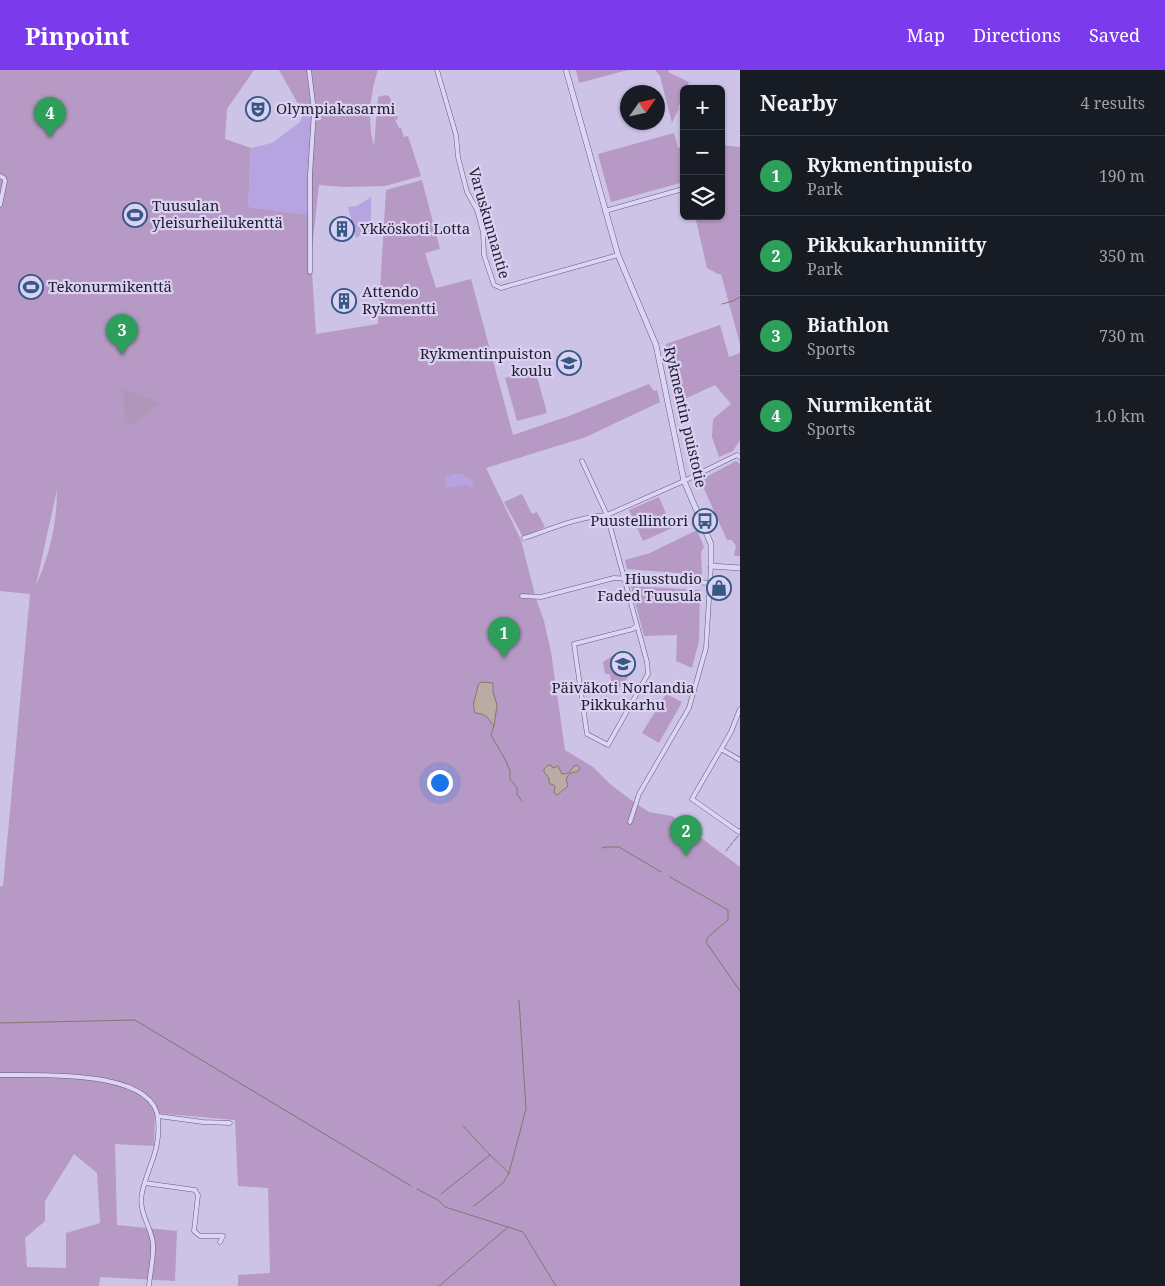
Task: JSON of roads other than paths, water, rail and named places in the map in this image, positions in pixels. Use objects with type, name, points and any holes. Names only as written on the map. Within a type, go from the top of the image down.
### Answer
[{"type":"street","points":[[309,70],[314,111],[310,175],[310,272]]},
{"type":"street","name":"Varuskunnantie","points":[[437,70],[456,135],[458,157],[465,185],[477,210],[483,232],[484,255],[494,285],[497,288],[503,288],[618,255]]},
{"type":"street","name":"Rykmentin puistotie","points":[[566,70],[618,255],[652,334],[684,481],[710,542],[712,552],[706,648],[689,708],[639,794],[630,822]]},
{"type":"street","points":[[0,176],[5,181],[0,205]]},
{"type":"street","points":[[605,212],[680,190]]},
{"type":"street","points":[[524,538],[562,525],[607,515],[739,456],[740,450]]},
{"type":"street","points":[[582,460],[607,515],[647,662],[648,674],[645,682],[608,745],[588,734],[574,644],[634,629],[636,626]]},
{"type":"street","points":[[711,566],[740,568]]},
{"type":"street","points":[[522,596],[541,597],[614,578],[709,583]]},
{"type":"street","points":[[740,709],[732,729],[692,799],[740,831]]},
{"type":"street","points":[[721,749],[740,760]]},
{"type":"street","points":[[0,1075],[65,1076],[126,1085],[146,1096],[153,1103],[158,1116],[158,1140],[142,1194],[143,1215],[153,1243],[149,1286]]},
{"type":"street","points":[[158,1116],[202,1122],[230,1123]]},
{"type":"street","points":[[145,1183],[195,1190],[198,1195],[194,1232],[200,1236],[222,1236],[220,1242]]},
{"type":"waterway","points":[[722,304],[740,297]]},
{"type":"waterway","points":[[494,726],[491,735],[506,761],[510,771],[510,779],[517,788],[517,794],[522,801]]},
{"type":"waterway","points":[[733,842],[738,836]]},
{"type":"waterway","points":[[602,848],[619,847],[661,872]]},
{"type":"waterway","points":[[726,851],[729,847]]},
{"type":"waterway","points":[[670,877],[728,910],[728,920],[708,937],[706,942],[740,991]]},
{"type":"waterway","points":[[474,1206],[503,1183],[509,1173],[526,1109],[519,1000]]},
{"type":"waterway","points":[[0,1023],[135,1020],[411,1186]]},
{"type":"waterway","points":[[441,1194],[490,1155],[463,1126]]},
{"type":"waterway","points":[[490,1155],[509,1173]]},
{"type":"waterway","points":[[417,1189],[438,1200],[445,1207],[508,1227]]},
{"type":"waterway","points":[[439,1286],[508,1227],[523,1232],[556,1286]]},
{"type":"place","name":"Olympiakasarmi","points":[[258,109]]},
{"type":"place","name":"Nurmikentät","points":[[50,138]]},
{"type":"place","name":"Tuusulan yleisurheilukenttä","points":[[135,215]]},
{"type":"place","name":"Ykköskoti Lotta","points":[[342,229]]},
{"type":"place","name":"Tekonurmikenttä","points":[[31,287]]},
{"type":"place","name":"Attendo Rykmentti","points":[[344,301]]},
{"type":"place","name":"Biathlon","points":[[122,355]]},
{"type":"place","name":"Rykmentinpuiston koulu","points":[[569,363]]},
{"type":"place","name":"Puustellintori","points":[[705,521]]},
{"type":"place","name":"Hiusstudio Faded Tuusula","points":[[719,588]]},
{"type":"place","name":"Rykmentinpuisto","points":[[504,658]]},
{"type":"place","name":"Päiväkoti Norlandia Pikkukarhu","points":[[623,664]]},
{"type":"place","name":"Pikkukarhunniitty","points":[[686,856]]}]
